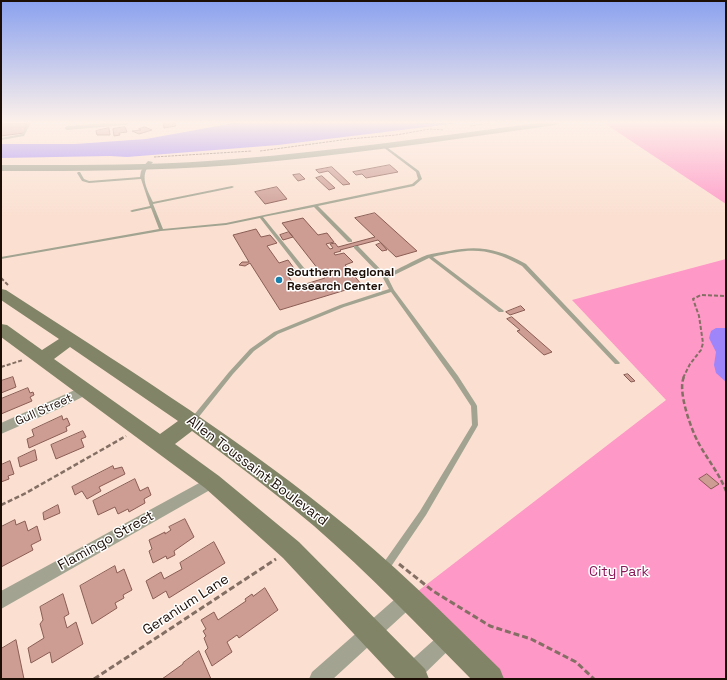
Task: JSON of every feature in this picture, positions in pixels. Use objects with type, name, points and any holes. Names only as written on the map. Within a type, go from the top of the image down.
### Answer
[{"type":"main road","name":"Allen Toussaint Boulevard","points":[[1,292],[192,421],[273,480],[323,520],[409,598],[450,637],[490,679]]},
{"type":"main road","points":[[1,329],[212,482],[291,550],[371,632],[410,677]]},
{"type":"main road","points":[[40,356],[70,339]]},
{"type":"main road","points":[[160,444],[192,421]]},
{"type":"street","points":[[1,168],[83,168],[259,155]]},
{"type":"street","points":[[149,162],[278,158],[307,155]]},
{"type":"street","points":[[1,164],[83,168]]},
{"type":"street","name":"Gull Street","points":[[1,429],[59,404],[86,390]]},
{"type":"street","name":"Flamingo Street","points":[[1,600],[212,482]]},
{"type":"street","points":[[319,679],[409,598]]},
{"type":"street","points":[[410,677],[450,637]]},
{"type":"lane","points":[[1,258],[161,230],[209,227],[413,185],[419,181],[420,179],[418,172],[395,155]]},
{"type":"lane","points":[[149,162],[143,171],[142,178],[161,230]]},
{"type":"lane","points":[[83,168],[82,180],[89,182],[142,178]]},
{"type":"lane","points":[[132,211],[151,205],[232,187]]},
{"type":"lane","points":[[315,205],[350,241]]},
{"type":"lane","points":[[261,217],[307,275]]},
{"type":"lane","points":[[356,247],[384,277],[456,378],[474,406],[475,425],[423,513],[381,573]]},
{"type":"lane","points":[[384,277],[430,256],[452,251],[483,249],[508,255],[524,265],[617,363]]},
{"type":"lane","points":[[430,256],[501,312]]},
{"type":"lane","points":[[192,421],[252,350],[276,333],[342,306],[392,290]]},
{"type":"path","points":[[149,162],[201,155]]},
{"type":"path","points":[[726,296],[701,295],[693,300],[699,316],[703,343],[701,350],[690,364],[682,382],[684,407],[697,441],[722,480],[726,491]]},
{"type":"path","points":[[1,367],[40,356]]},
{"type":"path","points":[[1,505],[26,493],[139,429]]},
{"type":"path","name":"Geranium Lane","points":[[94,679],[291,550]]},
{"type":"green space","points":[[652,155],[726,155],[726,204]]},
{"type":"green space","name":"City Park","points":[[726,259],[726,679],[490,679],[409,598],[666,400],[572,300]]},
{"type":"shaded area","points":[[1,155],[156,155],[127,157],[1,158]]},
{"type":"shaded area","points":[[716,328],[726,328],[726,382],[716,373],[714,365],[716,352],[709,338],[711,331]]},
{"type":"building","points":[[390,165],[398,172],[366,178],[362,174],[356,175],[353,172]]},
{"type":"building","points":[[332,167],[350,184],[343,185],[328,171],[319,173],[316,170]]},
{"type":"building","points":[[300,174],[305,179],[298,181],[293,175]]},
{"type":"building","points":[[322,176],[335,188],[329,190],[316,178]]},
{"type":"building","points":[[277,187],[287,199],[265,204],[255,192]]},
{"type":"building","points":[[375,213],[417,251],[396,257],[378,240],[334,253],[335,255],[344,253],[353,262],[345,265],[362,285],[280,310],[250,263],[245,266],[239,265],[242,262],[249,262],[233,235],[256,229],[261,237],[270,235],[277,243],[267,246],[279,263],[288,260],[296,271],[286,273],[296,287],[325,278],[282,223],[303,218],[318,235],[327,233],[334,242],[326,244],[330,249],[333,248],[330,244],[335,243],[338,247],[375,237],[355,218]]},
{"type":"building","points":[[289,232],[293,237],[283,240],[280,235]]},
{"type":"building","points":[[381,243],[387,250],[382,251],[376,245]]},
{"type":"building","points":[[521,306],[525,310],[510,315],[506,312]]},
{"type":"building","points":[[512,317],[552,352],[544,355],[517,331],[520,330],[507,319]]},
{"type":"building","points":[[628,374],[635,381],[631,382],[624,375]]},
{"type":"building","points":[[13,377],[16,387],[1,393],[1,381]]},
{"type":"building","points":[[28,388],[30,393],[33,392],[34,395],[30,397],[32,401],[1,414],[1,399]]},
{"type":"building","points":[[62,416],[63,420],[67,418],[70,425],[66,427],[67,431],[29,448],[27,439],[34,436],[32,430]]},
{"type":"building","points":[[83,431],[86,437],[81,439],[84,447],[56,459],[51,445]]},
{"type":"building","points":[[35,450],[37,460],[20,467],[18,458]]},
{"type":"building","points":[[10,461],[14,474],[8,476],[9,479],[1,482],[1,465]]},
{"type":"building","points":[[113,466],[114,469],[122,467],[125,474],[99,487],[101,491],[87,499],[82,491],[75,495],[72,487]]},
{"type":"building","points":[[707,474],[719,484],[711,489],[699,479]]},
{"type":"building","points":[[135,479],[140,491],[148,487],[151,495],[144,499],[145,503],[129,512],[128,509],[118,514],[115,507],[98,515],[93,501]]},
{"type":"building","points":[[58,505],[60,513],[44,520],[43,513]]},
{"type":"building","points":[[185,519],[194,537],[174,551],[175,555],[167,559],[166,556],[153,563],[149,551],[152,549],[149,540],[165,532],[165,534],[171,530],[169,527]]},
{"type":"building","points":[[15,520],[16,525],[25,521],[28,531],[37,526],[41,540],[31,545],[33,550],[1,567],[1,527]]},
{"type":"building","points":[[214,542],[225,563],[169,598],[166,591],[153,599],[146,581],[161,572],[164,579],[182,569],[180,563]]},
{"type":"building","points":[[115,566],[117,573],[124,569],[132,590],[123,595],[124,598],[115,603],[117,608],[92,624],[80,586]]},
{"type":"building","points":[[265,588],[278,610],[239,638],[237,635],[227,642],[232,652],[212,666],[205,651],[208,648],[204,638],[206,636],[203,631],[206,629],[201,620],[214,612],[218,620],[246,601],[245,599],[252,594],[253,596]]},
{"type":"building","points":[[63,594],[69,614],[64,617],[67,628],[76,622],[83,644],[52,663],[50,652],[31,663],[28,648],[44,638],[40,624],[43,620],[40,607]]},
{"type":"building","points":[[16,640],[24,679],[1,679],[1,649]]},
{"type":"building","points":[[199,651],[211,679],[162,679],[183,664]]},
{"type":"place","name":"Southern Regional Research Center","points":[[279,280]]}]
